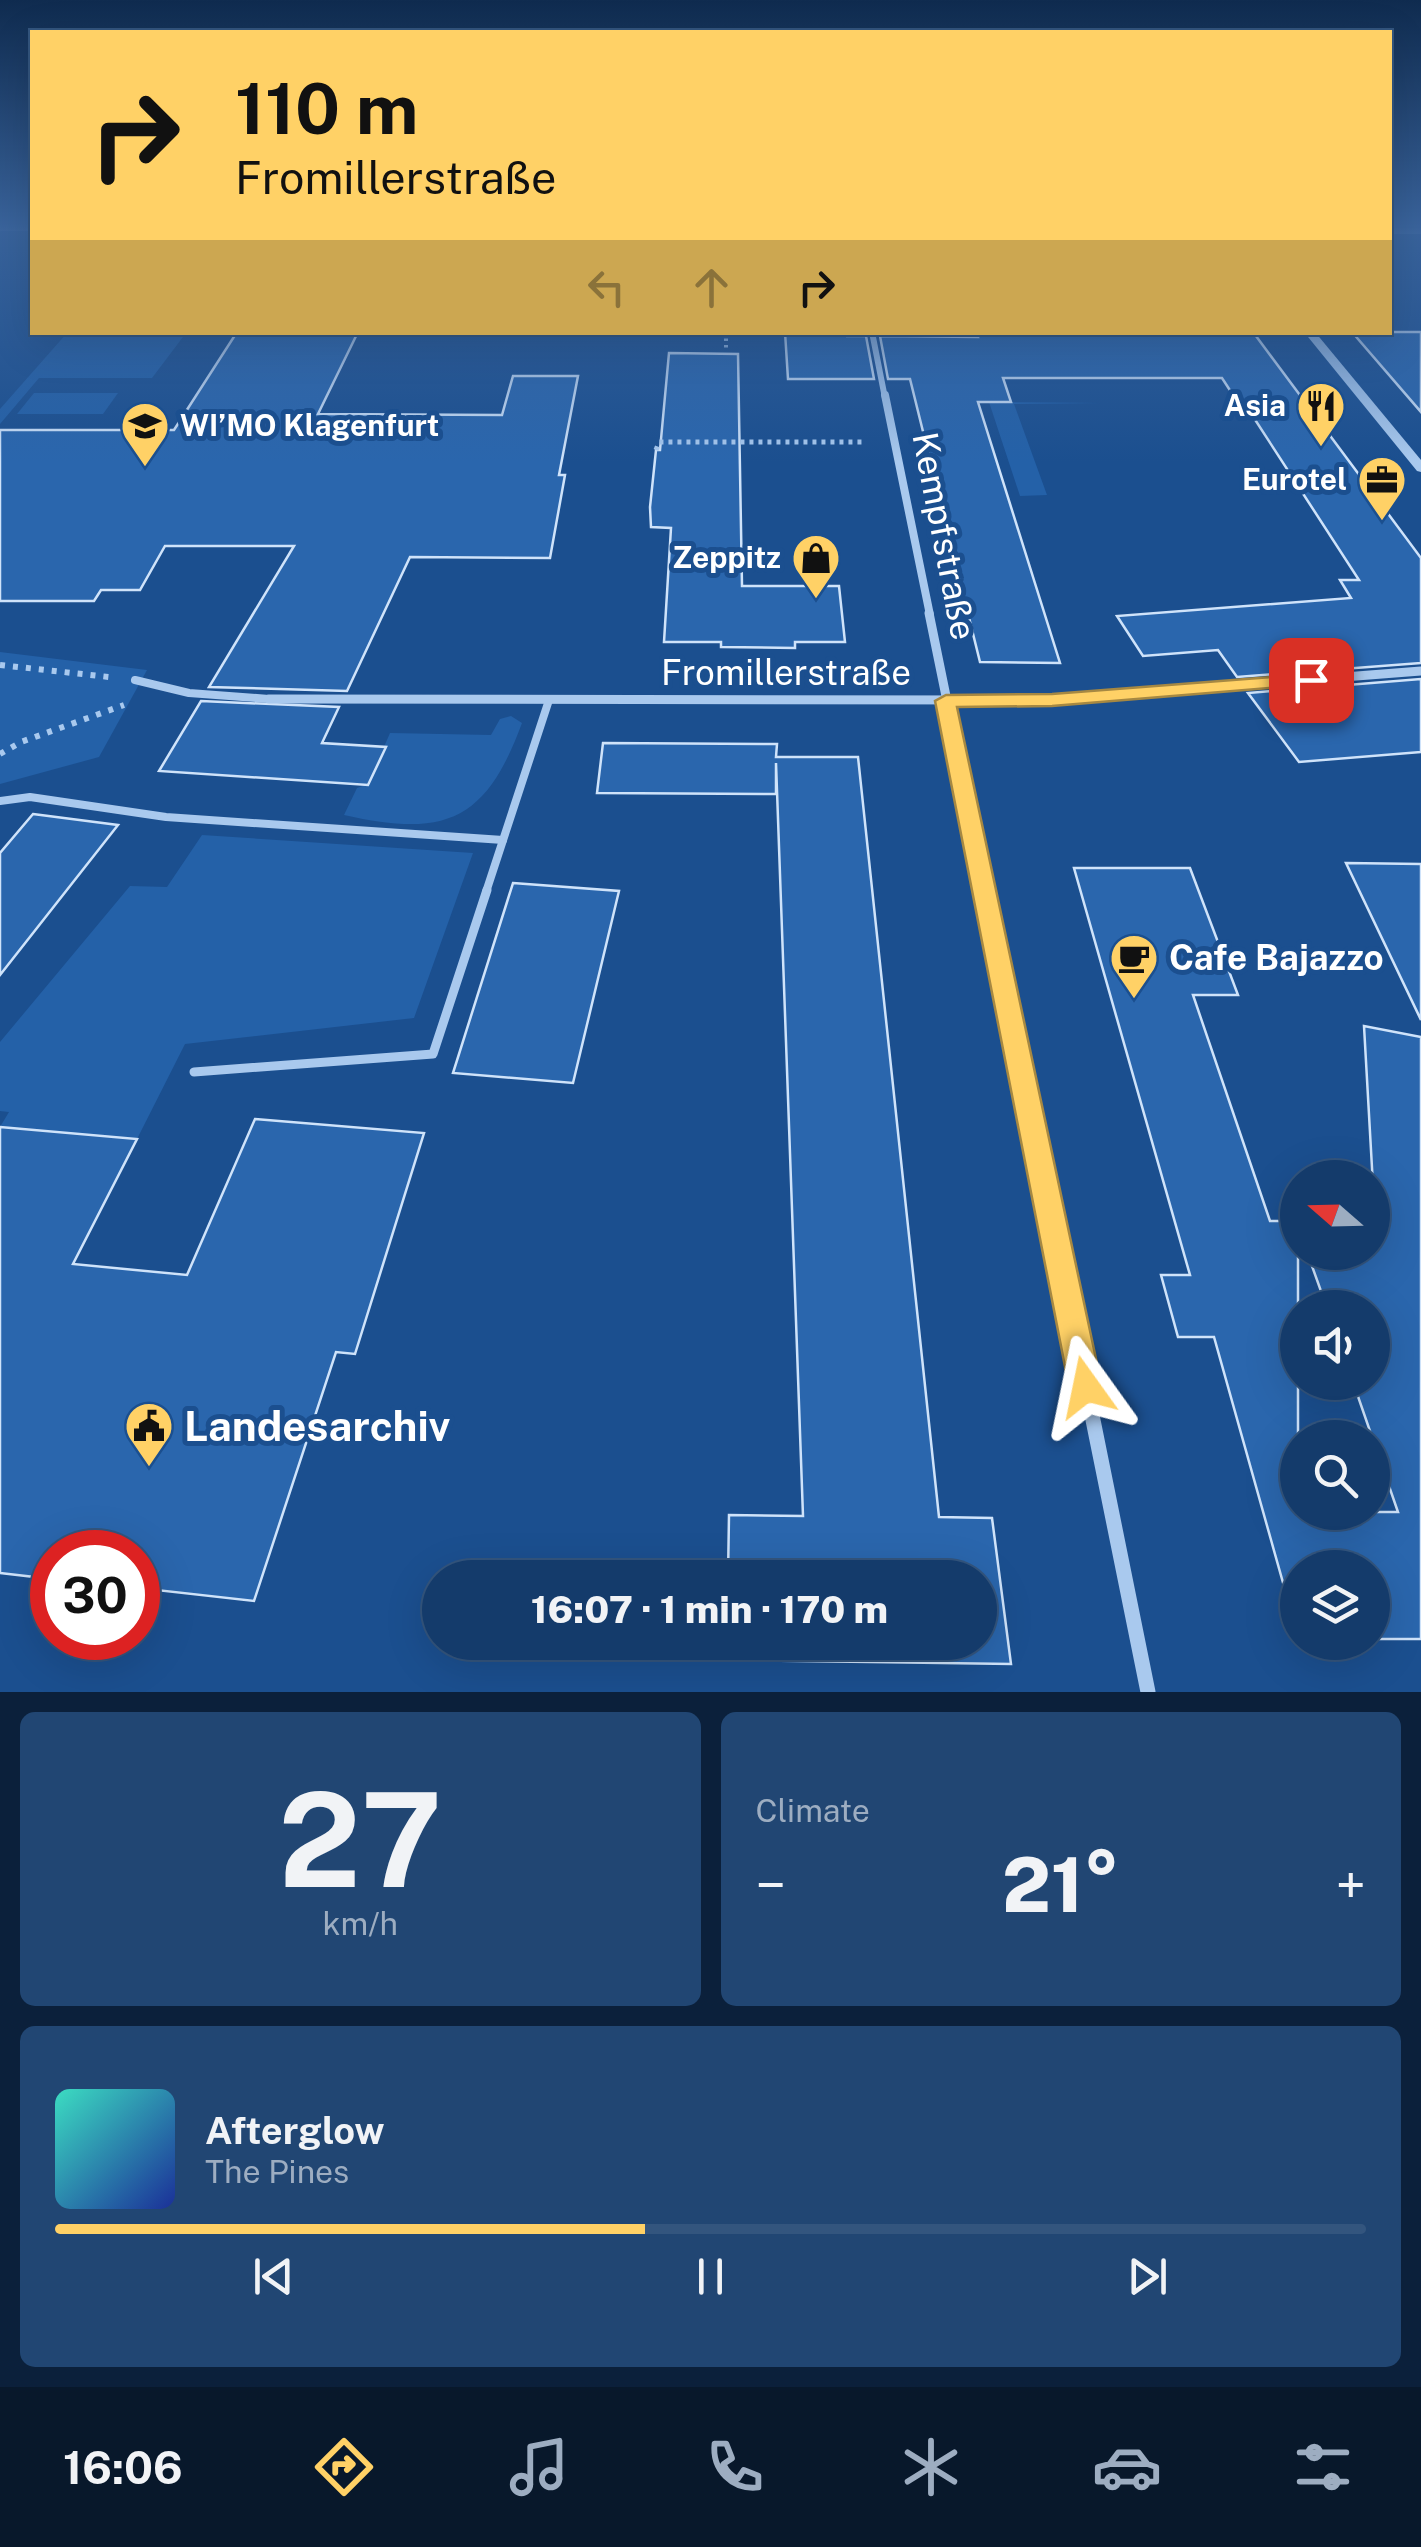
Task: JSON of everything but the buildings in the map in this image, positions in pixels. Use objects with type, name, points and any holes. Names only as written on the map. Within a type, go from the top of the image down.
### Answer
[{"type":"street","name":"Kempfstraße","points":[[873,335],[1148,1692]]},
{"type":"street","points":[[1311,335],[1421,468]]},
{"type":"street","name":"Fromillerstraße","points":[[269,699],[1052,700],[1421,671]]},
{"type":"lane","points":[[135,680],[189,693],[269,699]]},
{"type":"lane","points":[[194,1072],[433,1054],[549,700]]},
{"type":"lane","points":[[0,801],[30,797],[166,817],[504,840]]},
{"type":"path","points":[[726,335],[726,351]]},
{"type":"path","points":[[656,450],[659,442],[895,442]]},
{"type":"path","points":[[0,665],[135,680]]},
{"type":"path","points":[[0,754],[21,742],[112,710],[152,684]]},
{"type":"shaded area","points":[[65,335],[184,335],[152,378],[39,378],[0,424],[0,409]]},
{"type":"shaded area","points":[[34,393],[118,393],[103,414],[17,414]]},
{"type":"shaded area","points":[[989,402],[1101,403],[1014,404],[1047,495],[1020,496]]},
{"type":"shaded area","points":[[0,652],[147,670],[99,757],[0,784]]},
{"type":"shaded area","points":[[511,716],[522,723],[508,756],[477,801],[458,814],[436,822],[410,824],[344,815],[357,788],[368,784],[390,733],[491,735],[500,719]]},
{"type":"shaded area","points":[[202,835],[473,853],[414,1018],[185,1044],[137,1139],[0,1127],[9,1112],[0,1111],[0,1042],[130,886],[167,887]]},
{"type":"place","name":"Asia","points":[[1321,448]]},
{"type":"place","name":"WI’MO Klagenfurt","points":[[145,468]]},
{"type":"place","name":"Eurotel","points":[[1382,522]]},
{"type":"place","name":"Zeppitz","points":[[816,600]]},
{"type":"place","name":"Cafe Bajazzo","points":[[1134,1000]]},
{"type":"place","name":"Landesarchiv","points":[[149,1468]]},
{"type":"route","points":[[1086,1387],[946,701],[1052,700],[1311,680]]}]
